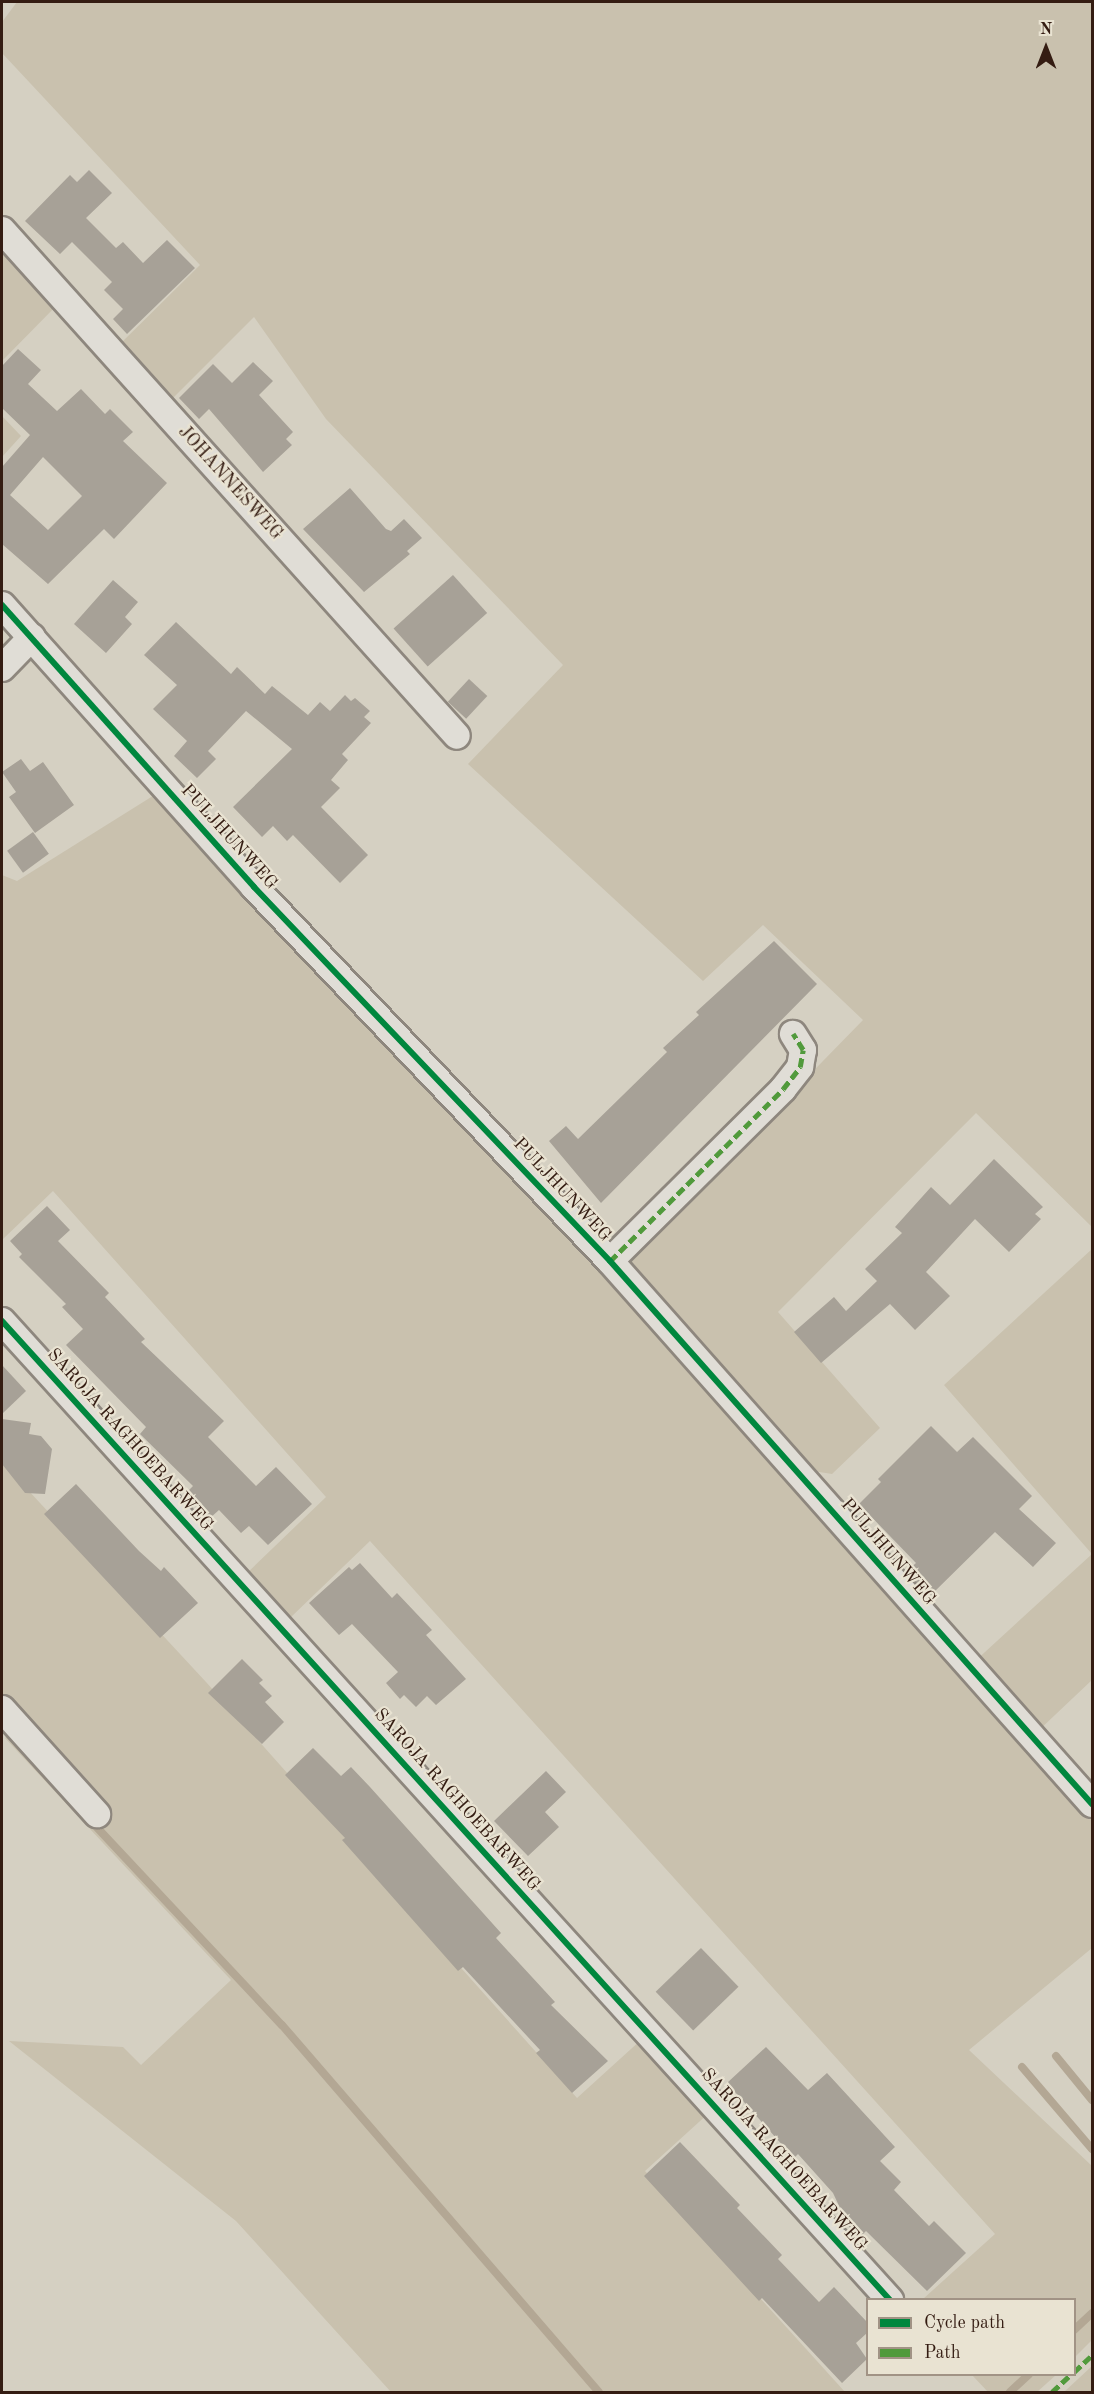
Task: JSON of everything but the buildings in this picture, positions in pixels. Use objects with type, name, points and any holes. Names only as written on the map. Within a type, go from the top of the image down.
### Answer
[{"type":"street","name":"JOHANNESWEG","points":[[2,230],[457,736]]},
{"type":"street","name":"PULJHUNWEG","points":[[2,605],[254,886],[610,1261],[1092,1804]]},
{"type":"street","points":[[2,668],[32,638]]},
{"type":"street","points":[[610,1261],[783,1089],[800,1067],[803,1050],[793,1034]]},
{"type":"street","name":"SAROJA RAGHOEBARWEG","points":[[2,1321],[888,2298]]},
{"type":"street","points":[[2,1709],[97,1814]]},
{"type":"shaded area","points":[[17,2],[1092,2],[1092,1227],[976,1113],[778,1312],[880,1428],[832,1474],[807,1470],[626,1263],[863,1020],[763,925],[703,981],[468,764],[563,665],[326,419],[254,317],[173,398],[118,346],[200,265],[2,53],[2,22]]},
{"type":"shaded area","points":[[2,241],[61,301],[2,361]]},
{"type":"shaded area","points":[[2,416],[21,436],[2,457]]},
{"type":"shaded area","points":[[156,794],[629,1298],[935,1649],[1092,1818],[1092,1948],[969,2050],[1092,2166],[1092,2340],[1076,2356],[1076,2298],[924,2298],[995,2234],[370,1541],[290,1618],[246,1574],[326,1497],[53,1191],[2,1240],[2,875],[17,881]]},
{"type":"shaded area","points":[[1092,1249],[1092,1554],[944,1385]]},
{"type":"shaded area","points":[[2,1462],[206,1682],[577,2098],[642,2039],[710,2112],[645,2171],[845,2392],[391,2392],[236,2221],[9,2041],[123,2047],[141,2065],[231,1980],[5,1738],[13,1730],[2,1717]]},
{"type":"shaded area","points":[[1092,1554],[1092,1680],[1037,1732],[973,1663]]},
{"type":"shaded area","points":[[1092,2366],[1092,2392],[1064,2392]]},
{"type":"shaded area","points":[[973,2376],[1055,2376],[1037,2392],[988,2392]]},
{"type":"waterway","points":[[89,1819],[282,2025],[599,2392]]},
{"type":"waterway","points":[[1056,2056],[1092,2100]]},
{"type":"waterway","points":[[1022,2067],[1092,2149]]},
{"type":"waterway","points":[[1076,2328],[1092,2313]]},
{"type":"waterway","points":[[1010,2392],[1027,2376]]},
{"type":"marked path","points":[[610,1261],[783,1089],[800,1067],[803,1050],[793,1034]]},
{"type":"marked path","points":[[1076,2370],[1092,2355]]},
{"type":"marked path","points":[[1052,2392],[1069,2376]]},
{"type":"cycle path","points":[[2,605],[254,887],[610,1261],[1092,1804]]},
{"type":"cycle path","points":[[2,1321],[888,2298]]}]
